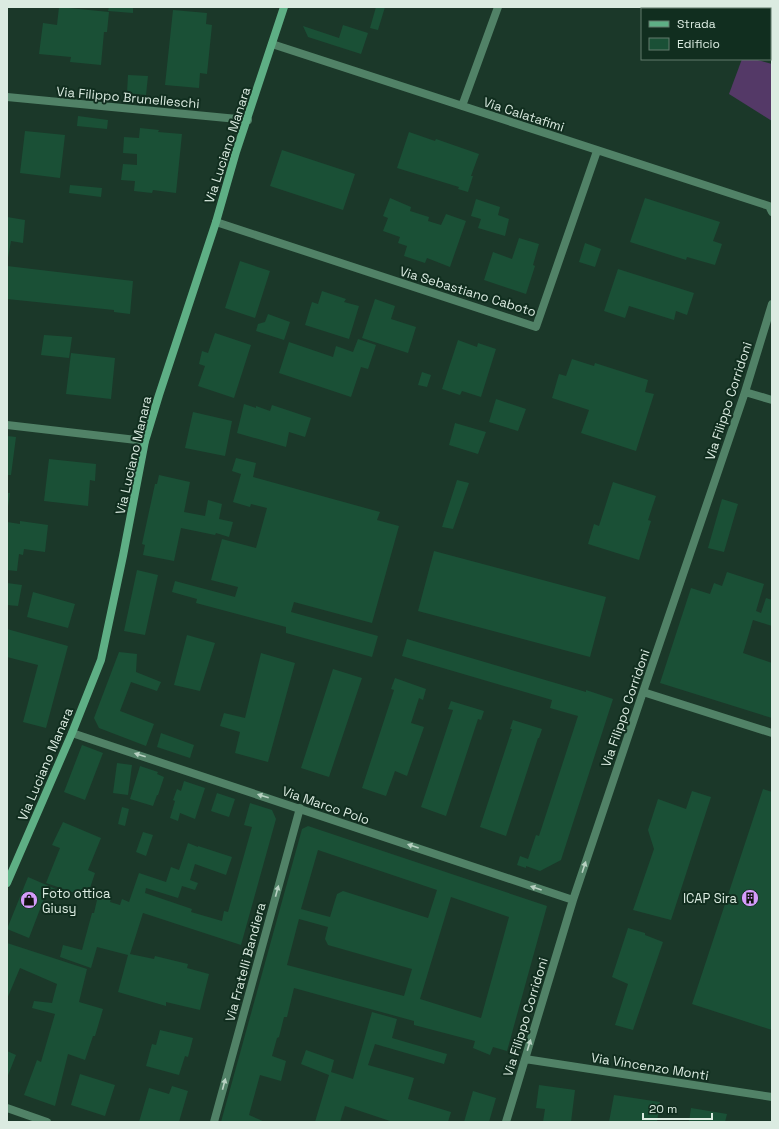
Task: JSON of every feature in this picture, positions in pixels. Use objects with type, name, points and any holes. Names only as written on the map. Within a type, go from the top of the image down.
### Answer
[{"type":"main road","name":"Via Luciano Manara","points":[[7,883],[72,733],[101,660],[145,442],[158,395],[216,222],[236,152],[248,120],[284,7]]},
{"type":"street","points":[[462,106],[498,7]]},
{"type":"street","name":"Via Calatafimi","points":[[272,44],[771,209]]},
{"type":"street","name":"Via Filippo Brunelleschi","points":[[7,97],[248,120]]},
{"type":"street","name":"Via Sebastiano Caboto","points":[[216,222],[536,327],[597,151]]},
{"type":"street","name":"Via Filippo Corridoni","points":[[506,1122],[573,900],[746,392],[772,304]]},
{"type":"street","points":[[746,392],[772,400]]},
{"type":"street","points":[[7,425],[145,442]]},
{"type":"street","points":[[643,692],[772,733]]},
{"type":"street","name":"Via Marco Polo","points":[[72,733],[573,900]]},
{"type":"street","name":"Via Fratelli Bandiera","points":[[214,1122],[300,808]]},
{"type":"street","name":"Via Vincenzo Monti","points":[[525,1059],[772,1097]]},
{"type":"street","points":[[7,1108],[47,1122]]},
{"type":"shaded area","points":[[742,60],[758,60],[772,64],[772,121],[729,94]]},
{"type":"building","points":[[59,7],[109,12],[107,32],[104,32],[101,65],[70,62],[71,57],[39,54],[43,23],[57,25]]},
{"type":"building","points":[[109,7],[133,7],[133,13],[108,11]]},
{"type":"building","points":[[376,7],[385,7],[378,30],[370,28]]},
{"type":"building","points":[[650,7],[712,7],[712,8]]},
{"type":"building","points":[[173,10],[207,13],[206,24],[212,25],[207,74],[200,73],[199,88],[165,85]]},
{"type":"building","points":[[343,25],[368,33],[361,54],[308,37],[303,26],[339,38]]},
{"type":"building","points":[[128,75],[148,76],[146,95],[127,93]]},
{"type":"building","points":[[78,116],[108,120],[107,129],[77,126]]},
{"type":"building","points":[[140,128],[159,130],[158,132],[182,134],[176,193],[153,190],[152,193],[134,191],[135,181],[121,180],[123,164],[137,165],[137,154],[123,153],[124,137],[139,138]]},
{"type":"building","points":[[25,131],[65,135],[60,178],[20,173]]},
{"type":"building","points":[[409,132],[435,141],[436,139],[479,154],[471,176],[473,176],[468,192],[458,189],[459,187],[397,168]]},
{"type":"building","points":[[282,150],[355,174],[343,210],[270,186]]},
{"type":"building","points":[[70,185],[102,188],[101,197],[69,193]]},
{"type":"building","points":[[390,198],[411,207],[410,211],[429,217],[428,221],[441,225],[446,214],[466,221],[450,267],[427,258],[425,263],[404,256],[407,246],[398,243],[400,237],[383,231],[388,218],[383,216]]},
{"type":"building","points":[[645,198],[720,222],[713,241],[722,244],[715,265],[687,257],[686,260],[630,242]]},
{"type":"building","points":[[476,199],[500,207],[498,215],[509,219],[505,236],[478,228],[481,219],[471,216]]},
{"type":"building","points":[[7,217],[25,220],[23,243],[11,241],[8,258],[7,258]]},
{"type":"building","points":[[519,238],[539,244],[533,265],[535,266],[526,294],[484,280],[493,252],[512,259]]},
{"type":"building","points":[[585,243],[601,249],[595,267],[579,262]]},
{"type":"building","points":[[240,261],[270,271],[255,318],[225,308]]},
{"type":"building","points":[[7,266],[133,281],[130,314],[114,312],[114,310],[7,299]]},
{"type":"building","points":[[618,269],[694,293],[687,315],[676,311],[674,320],[629,306],[625,318],[604,311]]},
{"type":"building","points":[[322,291],[346,299],[344,302],[359,306],[349,339],[305,325],[312,302],[318,304]]},
{"type":"building","points":[[375,299],[395,306],[391,319],[416,327],[408,353],[362,338]]},
{"type":"building","points":[[268,314],[290,322],[284,340],[256,331],[258,324],[265,322]]},
{"type":"building","points":[[215,333],[251,345],[234,398],[198,386],[205,366],[199,364],[202,351],[208,353]]},
{"type":"building","points":[[44,335],[72,337],[69,358],[41,355]]},
{"type":"building","points":[[358,339],[376,345],[368,369],[361,367],[351,397],[279,373],[289,342],[333,357],[336,346],[353,352]]},
{"type":"building","points":[[458,340],[477,347],[478,343],[496,349],[481,397],[462,391],[460,395],[442,389]]},
{"type":"building","points":[[71,353],[115,358],[111,399],[66,394]]},
{"type":"building","points":[[572,359],[594,366],[595,363],[648,380],[645,392],[654,394],[636,451],[581,433],[589,410],[552,398],[559,374],[566,376]]},
{"type":"building","points":[[422,372],[431,375],[427,387],[418,385]]},
{"type":"building","points":[[496,399],[526,409],[518,431],[489,422]]},
{"type":"building","points":[[244,404],[270,411],[272,405],[311,418],[305,437],[289,432],[286,447],[237,433]]},
{"type":"building","points":[[193,412],[232,421],[225,456],[185,448]]},
{"type":"building","points":[[455,423],[486,432],[478,454],[449,445]]},
{"type":"building","points":[[7,436],[16,437],[11,475],[7,475]]},
{"type":"building","points":[[236,458],[256,463],[253,477],[380,512],[377,520],[399,526],[372,623],[294,602],[291,612],[378,636],[372,657],[286,633],[286,627],[196,603],[197,599],[172,592],[175,581],[235,597],[238,587],[211,580],[222,539],[256,548],[267,508],[251,504],[250,507],[233,502],[241,474],[232,471]]},
{"type":"building","points":[[49,459],[96,464],[95,481],[90,480],[88,506],[44,501]]},
{"type":"building","points":[[159,475],[190,482],[184,512],[205,516],[208,500],[222,504],[219,519],[233,522],[229,537],[216,533],[215,535],[181,528],[174,561],[143,555],[145,545],[142,544],[155,484],[157,484]]},
{"type":"building","points":[[457,480],[469,483],[453,529],[442,527]]},
{"type":"building","points":[[613,482],[656,496],[648,520],[651,521],[639,560],[588,544],[594,524],[599,526]]},
{"type":"building","points":[[7,493],[10,493],[8,507],[7,507]]},
{"type":"building","points":[[722,499],[738,504],[724,552],[708,548]]},
{"type":"building","points":[[20,521],[48,525],[45,552],[24,549],[23,555],[19,554],[17,571],[7,570],[7,522],[20,524]]},
{"type":"building","points":[[434,551],[606,597],[590,657],[418,611]]},
{"type":"building","points":[[137,570],[158,575],[145,635],[124,631]]},
{"type":"building","points":[[727,572],[764,584],[756,611],[761,613],[766,598],[772,600],[772,626],[753,620],[743,653],[772,663],[772,718],[660,683],[691,588],[710,594],[714,583],[722,586]]},
{"type":"building","points":[[7,583],[22,585],[18,606],[7,605]]},
{"type":"building","points":[[33,592],[75,604],[68,628],[27,617]]},
{"type":"building","points":[[7,629],[68,646],[46,728],[23,722],[38,665],[7,657]]},
{"type":"building","points":[[187,635],[215,643],[200,691],[174,685]]},
{"type":"building","points":[[407,639],[613,699],[561,860],[540,871],[526,866],[526,868],[517,865],[520,856],[528,859],[536,835],[539,836],[578,716],[550,708],[552,700],[402,656]]},
{"type":"building","points":[[119,652],[137,654],[136,672],[161,682],[157,691],[131,682],[120,711],[154,724],[146,746],[99,728],[94,718]]},
{"type":"building","points":[[261,653],[295,663],[268,762],[235,753],[240,732],[220,726],[224,713],[245,718]]},
{"type":"building","points":[[333,669],[362,678],[329,777],[301,768]]},
{"type":"building","points":[[395,678],[426,689],[423,700],[419,698],[411,723],[424,727],[407,776],[395,771],[386,796],[362,788],[394,690],[391,689]]},
{"type":"building","points":[[451,701],[484,711],[481,720],[478,719],[446,816],[421,807],[453,710],[448,709]]},
{"type":"building","points":[[513,720],[542,729],[506,836],[480,827],[512,729],[510,729]]},
{"type":"building","points":[[161,733],[194,745],[190,758],[157,747]]},
{"type":"building","points":[[82,745],[103,753],[85,800],[64,792]]},
{"type":"building","points":[[117,763],[132,765],[128,795],[113,793]]},
{"type":"building","points":[[140,766],[158,772],[157,774],[164,777],[153,806],[130,799]]},
{"type":"building","points":[[184,781],[205,788],[195,819],[180,813],[178,821],[170,818],[175,801],[173,800],[177,789],[181,791]]},
{"type":"building","name":"ICAP Sira","points":[[763,789],[772,792],[772,1030],[692,1004]]},
{"type":"building","name":"ICAP Sira","points":[[692,791],[711,797],[671,920],[633,910],[654,849],[648,830],[658,799],[686,809]]},
{"type":"building","points":[[217,793],[235,799],[229,817],[211,811]]},
{"type":"building","points":[[250,803],[272,810],[276,819],[241,945],[143,913],[130,954],[154,959],[155,956],[188,964],[187,968],[209,974],[200,1010],[166,1002],[166,1006],[118,992],[128,955],[97,947],[91,968],[60,957],[63,945],[82,950],[92,913],[94,913],[97,900],[94,899],[96,892],[112,896],[110,902],[120,905],[122,899],[129,902],[139,873],[166,882],[171,867],[179,870],[188,843],[232,857],[226,875],[195,864],[190,880],[198,883],[195,890],[182,886],[178,898],[146,888],[145,893],[192,909],[191,912],[222,921],[224,911],[228,912],[252,827],[244,825]]},
{"type":"building","points":[[122,807],[129,809],[125,826],[118,824]]},
{"type":"building","points":[[63,822],[101,838],[88,870],[95,873],[87,897],[46,883],[60,848],[52,845]]},
{"type":"building","points":[[308,826],[547,906],[507,1051],[493,1047],[490,1055],[473,1048],[475,1041],[414,1025],[414,1021],[294,988],[287,1017],[284,1017],[272,1056],[286,1061],[281,1081],[260,1075],[249,1115],[265,1122],[221,1122],[302,829]],"holes":[[[318,850],[437,890],[428,918],[343,891],[337,894],[330,917],[301,909]],[[451,897],[509,917],[481,1018],[420,999]],[[299,919],[328,927],[325,939],[328,945],[412,969],[404,996],[287,965]]]},
{"type":"building","points":[[143,832],[153,835],[146,856],[136,852]]},
{"type":"building","points":[[28,877],[58,890],[54,899],[45,896],[29,938],[7,929]]},
{"type":"building","points":[[628,928],[645,933],[645,935],[663,942],[633,1030],[615,1025],[628,984],[612,977]]},
{"type":"building","points":[[7,943],[87,969],[79,1002],[103,1009],[95,1036],[93,1036],[85,1060],[68,1054],[55,1106],[24,1095],[37,1060],[41,1062],[55,1014],[32,1008],[34,1001],[52,1003],[57,984],[20,968],[7,999]]},
{"type":"building","points":[[372,1012],[397,1019],[392,1038],[447,1054],[444,1064],[375,1044],[368,1065],[414,1078],[408,1099],[451,1112],[448,1122],[393,1122],[345,1106],[340,1122],[315,1122],[329,1075],[301,1064],[306,1050],[334,1060],[331,1072],[353,1079]]},
{"type":"building","points":[[160,1030],[193,1038],[188,1057],[185,1056],[179,1075],[146,1066],[152,1044],[156,1045]]},
{"type":"building","points":[[7,1051],[16,1055],[7,1078]]},
{"type":"building","points":[[80,1074],[115,1085],[105,1116],[71,1105]]},
{"type":"building","points":[[539,1085],[575,1090],[571,1122],[543,1122],[545,1109],[536,1108]]},
{"type":"building","points":[[172,1086],[188,1091],[179,1122],[139,1122],[149,1088],[169,1094]]},
{"type":"building","points":[[473,1091],[496,1098],[489,1122],[464,1122]]},
{"type":"building","points":[[614,1095],[660,1102],[657,1122],[609,1122]]},
{"type":"building","points":[[691,1108],[727,1114],[725,1122],[689,1122]]},
{"type":"place","name":"ICAP Sira","points":[[750,898]]},
{"type":"place","name":"Foto ottica Giusy","points":[[29,900]]}]
